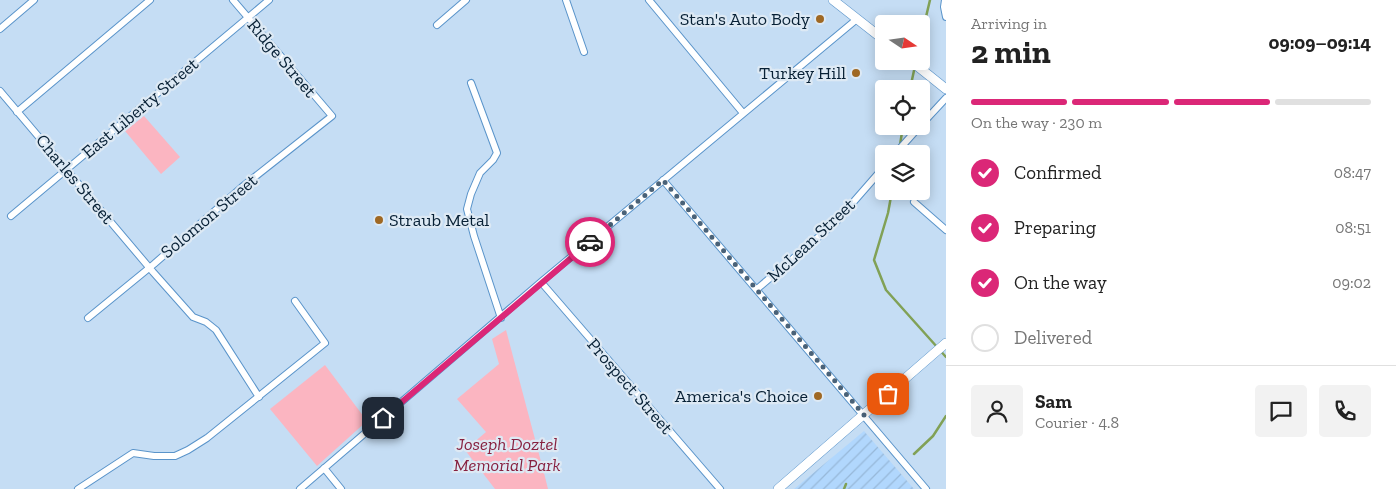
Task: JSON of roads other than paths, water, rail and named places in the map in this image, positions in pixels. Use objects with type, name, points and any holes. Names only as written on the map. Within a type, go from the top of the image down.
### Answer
[{"type":"main road","points":[[833,0],[875,33]]},
{"type":"main road","points":[[922,70],[946,89]]},
{"type":"main road","points":[[778,489],[941,348]]},
{"type":"street","points":[[0,29],[34,0]]},
{"type":"street","points":[[17,112],[150,0]]},
{"type":"street","name":"Ridge Street","points":[[233,0],[332,116]]},
{"type":"street","name":"East Liberty Street","points":[[11,216],[269,0]]},
{"type":"street","points":[[437,24],[466,0]]},
{"type":"street","points":[[566,0],[584,52]]},
{"type":"street","points":[[649,0],[743,113]]},
{"type":"street","points":[[945,0],[946,17]]},
{"type":"street","points":[[300,489],[541,282],[857,19]]},
{"type":"street","points":[[471,83],[497,153],[480,174],[467,209],[501,318]]},
{"type":"street","name":"Charles Street","points":[[0,91],[149,268],[193,317],[206,322],[216,330],[259,397]]},
{"type":"street","points":[[930,116],[946,98]]},
{"type":"street","name":"Solomon Street","points":[[88,318],[242,187],[332,116]]},
{"type":"street","points":[[904,145],[913,135]]},
{"type":"street","name":"McLean Street","points":[[757,290],[835,223],[875,176]]},
{"type":"street","points":[[663,180],[926,489]]},
{"type":"street","points":[[914,202],[946,230]]},
{"type":"street","name":"Prospect Street","points":[[541,282],[720,489]]},
{"type":"street","points":[[78,489],[133,452],[176,456],[188,450],[207,438],[324,343],[295,301]]},
{"type":"street","points":[[324,468],[341,489]]},
{"type":"waterway","points":[[926,15],[930,0]]},
{"type":"waterway","points":[[912,80],[914,70]]},
{"type":"waterway","points":[[900,145],[902,135]]},
{"type":"waterway","points":[[890,200],[874,260],[886,290],[946,357]]},
{"type":"waterway","points":[[914,454],[933,436],[946,416]]},
{"type":"waterway","points":[[844,489],[846,484]]},
{"type":"place","name":"Stan's Auto Body","points":[[820,19]]},
{"type":"place","name":"Turkey Hill","points":[[856,73]]},
{"type":"place","name":"Straub Metal","points":[[379,220]]},
{"type":"place","name":"America's Choice","points":[[818,396]]},
{"type":"park label","name":"Joseph Doztel Memorial Park","points":[[507,454]]}]
